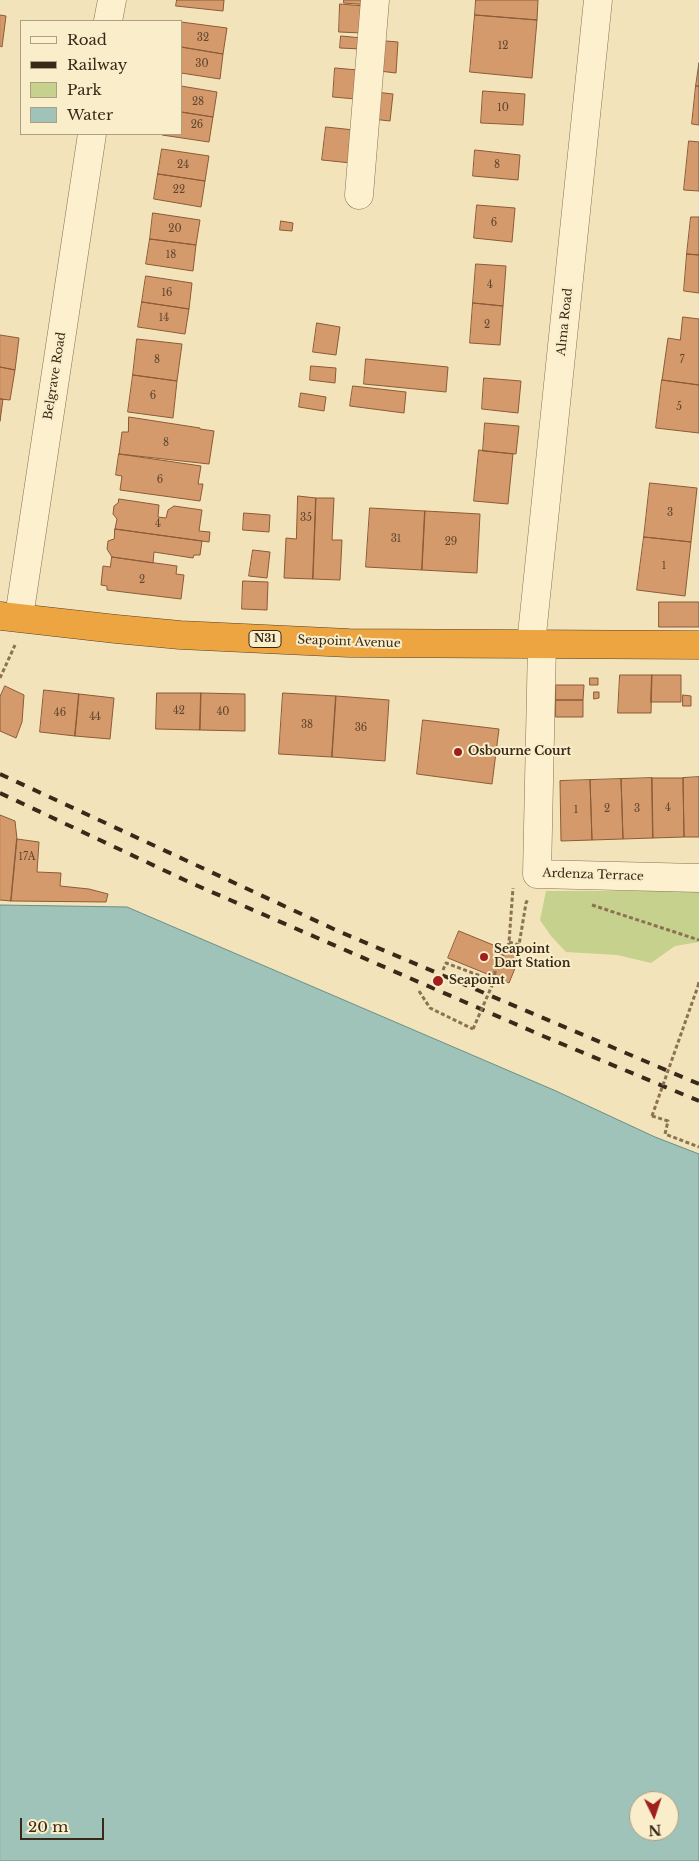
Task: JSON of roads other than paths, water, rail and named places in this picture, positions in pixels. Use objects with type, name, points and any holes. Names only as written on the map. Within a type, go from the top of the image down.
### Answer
[{"type":"highway","name":"Seapoint Avenue","points":[[12,624],[339,643],[699,645]]},
{"type":"street","points":[[108,20],[112,0]]},
{"type":"street","points":[[359,195],[375,0]]},
{"type":"street","name":"Alma Road","points":[[537,644],[598,0]]},
{"type":"street","name":"Belgrave Road","points":[[12,624],[92,135]]},
{"type":"street","name":"Ardenza Terrace","points":[[537,644],[537,874],[699,878]]},
{"type":"water","points":[[0,905],[127,907],[556,1091],[655,1137],[699,1154],[699,1861],[0,1861]]},
{"type":"railway","points":[[0,774],[338,931],[699,1084]]},
{"type":"railway","points":[[0,793],[191,883],[543,1036],[699,1101]]},
{"type":"place","name":"Osbourne Court","points":[[458,752]]},
{"type":"place","name":"Seapoint Dart Station","points":[[484,957]]},
{"type":"place","name":"Seapoint","points":[[438,981]]}]
